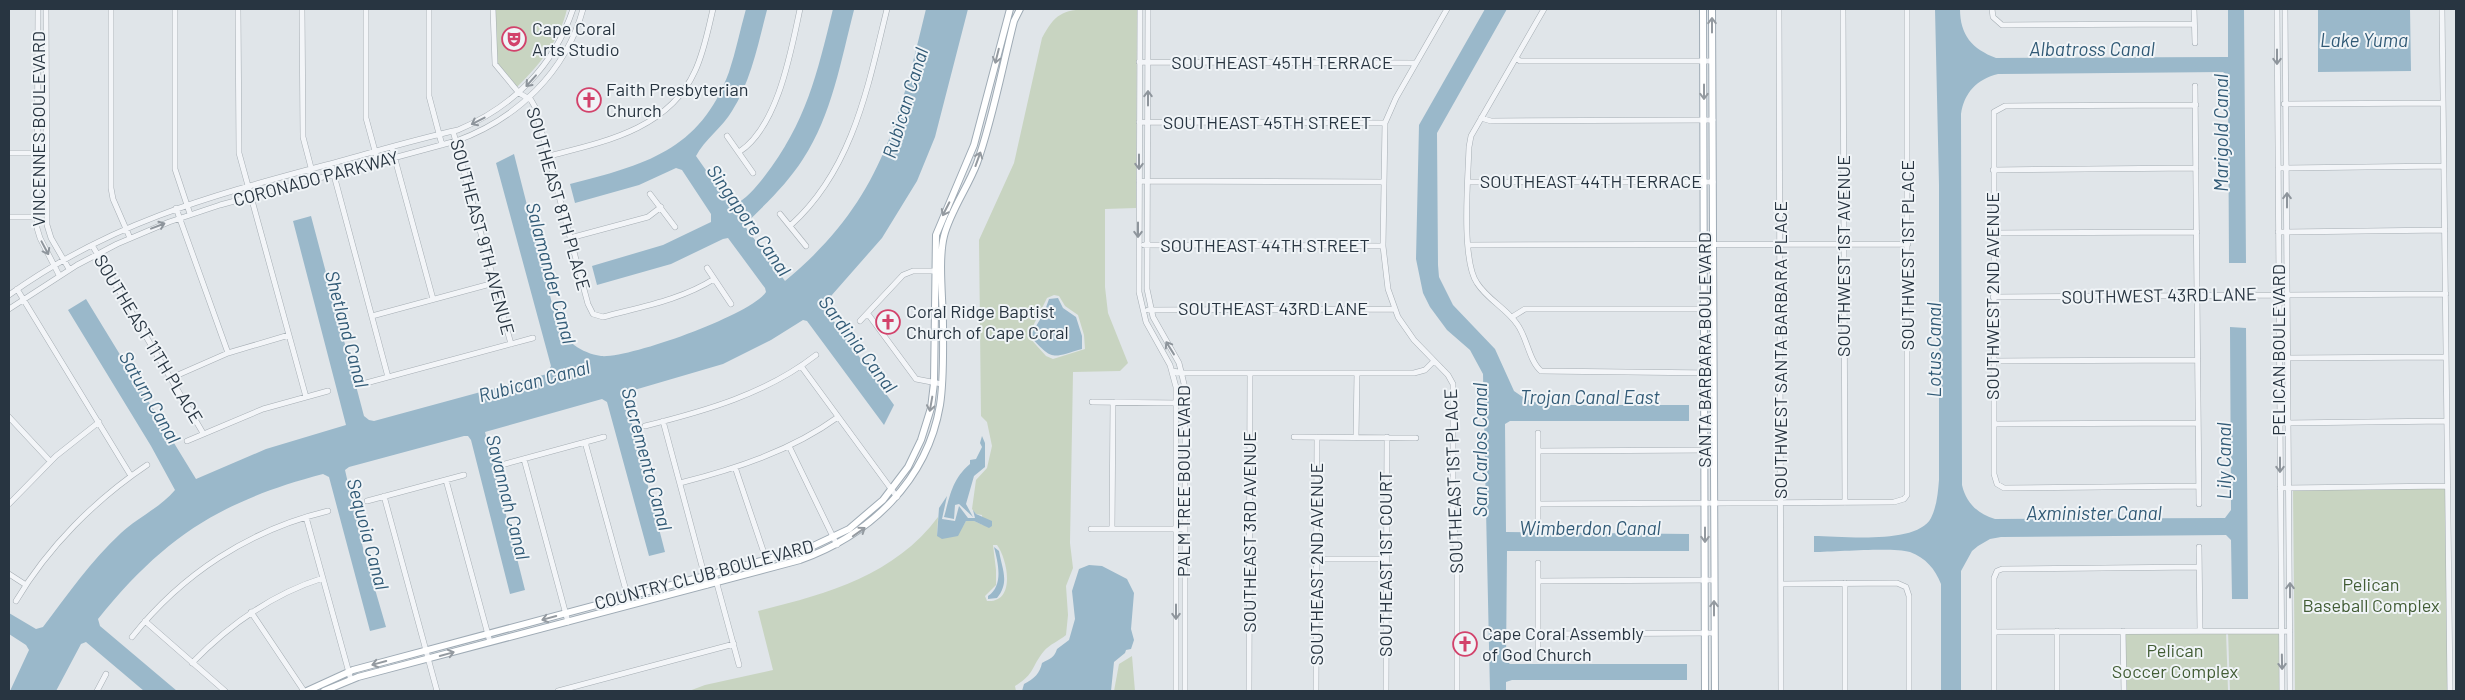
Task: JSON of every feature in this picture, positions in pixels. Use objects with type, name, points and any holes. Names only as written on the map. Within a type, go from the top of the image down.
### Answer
[{"type":"main road","name":"COUNTRY CLUB BOULEVARD","points":[[306,691],[349,672],[809,548],[833,537],[858,522],[892,490],[908,467],[922,440],[931,408],[934,383],[934,244],[938,227],[964,173],[975,141],[1010,9]]},
{"type":"main road","name":"COUNTRY CLUB BOULEVARD","points":[[324,691],[351,680],[800,560],[837,544],[866,527],[897,497],[913,475],[929,444],[938,414],[942,384],[943,271],[946,231],[968,186],[983,144],[1014,21],[1020,9]]},
{"type":"main road","name":"SANTA BARBARA BOULEVARD","points":[[1703,9],[1705,691]]},
{"type":"main road","name":"SANTA BARBARA BOULEVARD","points":[[1712,9],[1715,691]]},
{"type":"main road","points":[[987,95],[995,97]]},
{"type":"main road","points":[[975,141],[983,144]]},
{"type":"street","name":"VINCENNES BOULEVARD","points":[[38,9],[38,233],[59,275]]},
{"type":"street","name":"VINCENNES BOULEVARD","points":[[46,9],[47,225],[51,238],[69,269]]},
{"type":"street","name":"SOUTHEAST 11TH PLACE","points":[[111,9],[111,188],[113,199],[130,238]]},
{"type":"street","points":[[175,9],[175,164],[190,214]]},
{"type":"street","points":[[238,9],[238,148],[306,397]]},
{"type":"street","points":[[302,9],[302,137],[314,179]]},
{"type":"street","points":[[366,9],[366,118],[378,162]]},
{"type":"street","name":"SOUTHEAST 9TH AVENUE","points":[[429,9],[429,96],[442,145]]},
{"type":"street","name":"SOUTHEAST 8TH PLACE","points":[[493,9],[495,64],[519,94],[529,99],[535,107],[588,304],[593,314],[603,317],[664,300],[696,289],[714,279]]},
{"type":"street","name":"CORONADO PARKWAY","points":[[9,296],[55,265],[92,245],[126,228],[186,204],[453,131],[482,119],[519,94],[546,62],[560,40],[572,9]]},
{"type":"street","name":"CORONADO PARKWAY","points":[[9,309],[59,275],[97,254],[130,238],[190,214],[456,141],[491,126],[529,99],[549,77],[575,34],[583,9]]},
{"type":"street","points":[[548,156],[621,136],[647,124],[664,111],[679,96],[694,72],[713,9]]},
{"type":"street","points":[[739,152],[753,140],[777,96],[800,9]]},
{"type":"street","points":[[791,225],[810,205],[830,177],[854,132],[868,87],[888,9]]},
{"type":"street","name":"PALM TREE BOULEVARD","points":[[1140,9],[1138,282],[1143,312],[1150,332],[1173,371],[1177,403],[1176,691]]},
{"type":"street","name":"PALM TREE BOULEVARD","points":[[1148,9],[1147,281],[1151,309],[1157,327],[1183,373],[1185,403],[1185,691]]},
{"type":"street","name":"SOUTHEAST 1ST PLACE","points":[[1447,9],[1393,103],[1385,123],[1383,246],[1386,281],[1395,309],[1409,334],[1433,362],[1448,375],[1453,389],[1453,514],[1457,560],[1457,691]]},
{"type":"street","points":[[1544,9],[1469,142],[1468,246],[1470,268],[1477,284],[1512,317],[1523,333],[1537,368],[1541,371],[1713,373]]},
{"type":"street","name":"SOUTHWEST SANTA BARBARA PLACE","points":[[1779,9],[1782,503],[1781,691]]},
{"type":"street","name":"SOUTHWEST 1ST AVENUE","points":[[1843,9],[1845,503]]},
{"type":"street","name":"SOUTHWEST 1ST PLACE","points":[[1845,503],[1904,500],[1909,490],[1907,9]]},
{"type":"street","points":[[1992,9],[1993,17],[1997,23],[2002,25],[2194,24]]},
{"type":"street","points":[[2194,9],[2195,43]]},
{"type":"street","name":"PELICAN BOULEVARD","points":[[2277,9],[2282,691]]},
{"type":"street","name":"PELICAN BOULEVARD","points":[[2285,9],[2290,691]]},
{"type":"street","points":[[2442,9],[2450,691]]},
{"type":"street","points":[[1516,58],[1520,61],[1712,61]]},
{"type":"street","name":"SOUTHEAST 45TH TERRACE","points":[[1140,62],[1416,63]]},
{"type":"street","points":[[2196,86],[2199,504]]},
{"type":"street","points":[[2277,105],[2443,102]]},
{"type":"street","name":"SOUTHWEST 2ND AVENUE","points":[[2196,105],[2005,106],[1998,108],[1993,117],[1993,361],[1994,474],[1997,484],[2004,488],[2199,486]]},
{"type":"street","points":[[1481,118],[1491,120],[1712,120]]},
{"type":"street","name":"SOUTHEAST 45TH STREET","points":[[1139,122],[1385,123]]},
{"type":"street","name":"SOUTHEAST 9TH AVENUE","points":[[453,131],[511,344]]},
{"type":"street","points":[[727,136],[753,173]]},
{"type":"street","points":[[392,148],[433,299]]},
{"type":"street","points":[[9,153],[47,153]]},
{"type":"street","points":[[331,164],[388,377]]},
{"type":"street","points":[[2278,168],[2444,166]]},
{"type":"street","points":[[1993,170],[2196,168]]},
{"type":"street","points":[[1139,181],[1384,182]]},
{"type":"street","name":"SOUTHEAST 44TH TERRACE","points":[[1468,182],[1713,182]]},
{"type":"street","points":[[650,194],[675,227]]},
{"type":"street","points":[[570,238],[648,217],[661,207]]},
{"type":"street","points":[[176,208],[228,354]]},
{"type":"street","points":[[780,214],[791,225],[806,246]]},
{"type":"street","points":[[9,217],[37,217]]},
{"type":"street","points":[[2278,232],[2445,230]]},
{"type":"street","points":[[1993,233],[2197,232]]},
{"type":"street","points":[[1468,246],[1908,244]]},
{"type":"street","name":"SOUTHEAST 11TH PLACE","points":[[92,245],[204,433]]},
{"type":"street","name":"SOUTHEAST 44TH STREET","points":[[1138,246],[1383,246]]},
{"type":"street","points":[[707,268],[731,304]]},
{"type":"street","points":[[860,321],[903,275],[913,271],[943,271]]},
{"type":"street","points":[[372,316],[494,283]]},
{"type":"street","points":[[17,289],[131,476]]},
{"type":"street","name":"SOUTHWEST 43RD LANE","points":[[1993,297],[2446,294]]},
{"type":"street","points":[[1143,312],[1151,309]]},
{"type":"street","name":"SOUTHEAST 43RD LANE","points":[[1151,309],[1395,309]]},
{"type":"street","points":[[1512,317],[1520,311],[1531,309],[1713,309]]},
{"type":"street","points":[[868,314],[916,379],[942,384]]},
{"type":"street","points":[[171,378],[228,354],[289,336]]},
{"type":"street","points":[[366,382],[533,338]]},
{"type":"street","points":[[645,426],[740,398],[801,366],[816,355]]},
{"type":"street","points":[[2280,358],[2446,357]]},
{"type":"street","points":[[1993,361],[2198,360]]},
{"type":"street","points":[[1173,371],[1183,373],[1420,372],[1433,362]]},
{"type":"street","points":[[801,366],[897,497]]},
{"type":"street","name":"SOUTHEAST 3RD AVENUE","points":[[1249,691],[1250,373]]},
{"type":"street","points":[[1356,373],[1356,437]]},
{"type":"street","points":[[187,441],[254,412],[328,391]]},
{"type":"street","points":[[1092,402],[1185,403]]},
{"type":"street","points":[[1112,402],[1112,529]]},
{"type":"street","points":[[9,417],[50,461]]},
{"type":"street","points":[[680,483],[735,467],[789,446],[838,417]]},
{"type":"street","points":[[663,421],[707,584]]},
{"type":"street","points":[[2280,423],[2447,421]]},
{"type":"street","points":[[9,504],[50,461],[99,422]]},
{"type":"street","points":[[1994,424],[2198,423]]},
{"type":"street","points":[[1538,433],[1538,521]]},
{"type":"street","points":[[505,464],[604,437]]},
{"type":"street","points":[[1294,437],[1416,438]]},
{"type":"street","name":"SOUTHEAST 2ND AVENUE","points":[[1316,691],[1317,437]]},
{"type":"street","name":"SOUTHEAST 1ST COURT","points":[[1386,691],[1387,437]]},
{"type":"street","points":[[585,442],[630,605]]},
{"type":"street","points":[[789,446],[837,544]]},
{"type":"street","points":[[1538,451],[1714,450]]},
{"type":"street","points":[[524,459],[568,622]]},
{"type":"street","points":[[16,601],[26,585],[74,526],[131,476],[147,465]]},
{"type":"street","points":[[735,467],[769,568]]},
{"type":"street","points":[[367,501],[464,475]]},
{"type":"street","points":[[446,480],[490,642]]},
{"type":"street","points":[[2280,488],[2448,486]]},
{"type":"street","points":[[384,496],[437,691]]},
{"type":"street","points":[[1538,504],[1845,503]]},
{"type":"street","points":[[132,637],[176,590],[215,560],[258,535],[328,511]]},
{"type":"street","points":[[306,517],[351,680]]},
{"type":"street","points":[[1091,529],[1185,529]]},
{"type":"street","points":[[2199,546],[2200,631]]},
{"type":"street","points":[[1316,559],[1386,559]]},
{"type":"street","points":[[1538,563],[1538,651]]},
{"type":"street","points":[[1994,691],[1994,578],[1997,571],[2002,569],[2199,567]]},
{"type":"street","points":[[714,573],[739,665]]},
{"type":"street","points":[[9,574],[26,585]]},
{"type":"street","points":[[192,663],[221,635],[251,612],[288,591],[323,578]]},
{"type":"street","points":[[1538,580],[1714,580]]},
{"type":"street","points":[[1845,583],[1845,691]]},
{"type":"street","points":[[1782,584],[1897,583],[1906,587],[1909,596],[1909,691]]},
{"type":"street","points":[[251,612],[306,691]]},
{"type":"street","points":[[145,621],[225,691]]},
{"type":"street","points":[[2057,631],[2057,691]]},
{"type":"street","points":[[2123,631],[2124,691]]},
{"type":"street","points":[[1994,632],[2290,631]]},
{"type":"street","points":[[1538,634],[1714,634]]},
{"type":"street","points":[[558,691],[734,644]]},
{"type":"street","points":[[97,691],[106,674]]},
{"type":"green space","points":[[493,9],[567,9],[554,42],[532,72],[515,89],[495,64]]},
{"type":"green space","points":[[1089,9],[1137,10],[1136,208],[1105,209],[1105,287],[1108,313],[1128,363],[1120,371],[1073,372],[1070,543],[1073,568],[1066,586],[1068,615],[1066,635],[1044,651],[1030,674],[1015,686],[1016,691],[689,691],[705,685],[773,670],[758,611],[833,589],[857,580],[880,568],[901,554],[938,517],[937,536],[963,526],[966,521],[974,521],[983,525],[982,515],[976,514],[972,509],[976,480],[987,468],[992,446],[987,422],[981,416],[979,240],[1014,163],[1042,38],[1051,23],[1060,15],[1066,12]],"holes":[[[1054,295],[1059,296],[1065,306],[1078,315],[1084,335],[1085,349],[1053,359],[1046,356],[1028,336],[1047,298]],[[993,545],[997,545],[1001,552],[1007,579],[1006,588],[1002,595],[996,600],[987,601],[985,596],[996,585]]]},
{"type":"green space","name":"Pelican Baseball Complex","points":[[2448,486],[2450,691],[2295,691],[2293,488]]},
{"type":"green space","name":"Pelican Soccer Complex","points":[[2123,631],[2226,631],[2228,691],[2123,691]]},
{"type":"green space","points":[[2228,631],[2279,631],[2280,691],[2230,691]]},
{"type":"green space","points":[[1132,656],[1135,691],[1114,691],[1119,664]]},
{"type":"water","points":[[746,9],[767,10],[749,75],[739,99],[728,117],[696,156],[729,203],[733,205],[746,197],[764,177],[790,137],[808,97],[833,9],[854,10],[840,68],[828,106],[813,142],[790,177],[744,225],[785,281],[817,251],[844,221],[864,191],[881,158],[894,125],[906,89],[926,9],[968,9],[935,137],[917,181],[882,238],[824,304],[825,309],[894,405],[884,425],[807,321],[803,320],[771,340],[723,364],[624,393],[665,552],[649,556],[607,402],[602,399],[485,432],[525,590],[510,594],[471,440],[468,436],[464,436],[349,467],[345,470],[363,548],[386,627],[370,631],[329,477],[323,474],[254,496],[197,526],[147,565],[98,619],[100,626],[177,691],[144,691],[86,642],[81,644],[56,691],[10,691],[29,650],[26,645],[9,634],[9,613],[36,629],[43,627],[99,555],[127,528],[163,502],[175,490],[151,446],[68,310],[86,299],[196,479],[266,449],[346,425],[293,221],[311,216],[364,416],[369,420],[374,421],[547,374],[551,366],[496,163],[514,154],[557,323],[569,341],[587,352],[601,356],[615,355],[661,343],[714,323],[738,312],[756,301],[766,292],[728,238],[671,264],[597,285],[592,266],[663,245],[711,222],[711,214],[682,170],[676,168],[639,185],[575,203],[570,184],[622,170],[645,161],[685,137],[702,120],[717,99],[729,72]]},
{"type":"water","points":[[1485,9],[1507,9],[1437,133],[1439,277],[1453,305],[1495,349],[1514,391],[1527,400],[1548,405],[1689,405],[1689,421],[1510,421],[1505,424],[1506,532],[1689,534],[1689,551],[1507,551],[1506,661],[1510,664],[1687,664],[1687,680],[1512,680],[1506,682],[1506,691],[1490,691],[1483,374],[1470,350],[1447,330],[1430,307],[1423,293],[1416,259],[1419,125]]},
{"type":"water","points":[[1935,9],[1960,9],[1962,26],[1969,40],[1980,50],[1996,58],[2228,57],[2228,9],[2244,9],[2246,263],[2229,263],[2228,76],[2223,72],[1998,74],[1984,79],[1968,93],[1961,114],[1962,485],[1966,497],[1974,507],[1983,514],[1995,519],[2225,518],[2231,510],[2230,327],[2246,328],[2248,599],[2232,599],[2231,540],[2226,535],[2001,537],[1990,539],[1972,551],[1961,571],[1961,691],[1941,691],[1941,584],[1933,569],[1925,561],[1916,554],[1902,551],[1814,552],[1814,536],[1877,537],[1895,536],[1911,532],[1923,527],[1931,518],[1936,504],[1939,480],[1939,185]]},
{"type":"water","name":"Lake Yuma","points":[[2318,9],[2410,9],[2411,71],[2318,72]]},
{"type":"water","points":[[1058,298],[1063,308],[1076,317],[1082,336],[1082,349],[1053,355],[1043,350],[1030,336],[1044,313],[1049,299]]},
{"type":"water","points":[[982,436],[985,443],[985,467],[974,476],[966,504],[973,517],[959,504],[955,505],[954,519],[944,517],[955,482],[970,464],[970,460],[976,459],[982,447],[980,443]]},
{"type":"water","points":[[947,496],[942,519],[955,521],[959,506],[968,518],[975,518],[973,510],[976,514],[992,521],[992,526],[989,528],[974,521],[966,521],[958,536],[942,539],[937,536],[939,508]]},
{"type":"water","points":[[994,547],[999,551],[1004,581],[997,598],[988,599],[988,596],[996,586],[999,573]]},
{"type":"water","points":[[1089,565],[1102,566],[1127,579],[1134,593],[1131,629],[1134,640],[1131,649],[1126,650],[1114,662],[1111,691],[1022,691],[1024,684],[1038,673],[1042,663],[1052,658],[1057,649],[1069,640],[1075,619],[1072,591],[1079,569]]},
{"type":"place","name":"Cape Coral Arts Studio","points":[[514,39]]},
{"type":"place","name":"Faith Presbyterian Church","points":[[589,100]]},
{"type":"place","name":"Coral Ridge Baptist Church of Cape Coral","points":[[888,322]]},
{"type":"place","name":"Cape Coral Assembly of God Church","points":[[1465,644]]},
{"type":"water label","name":"Albatross Canal","points":[[2092,49]]},
{"type":"water label","name":"Rubican Canal","points":[[905,103]]},
{"type":"water label","name":"Marigold Canal","points":[[2221,133]]},
{"type":"water label","name":"Singapore Canal","points":[[749,220]]},
{"type":"water label","name":"Salamander Canal","points":[[551,273]]},
{"type":"water label","name":"Shetland Canal","points":[[347,329]]},
{"type":"water label","name":"Sardinia Canal","points":[[858,344]]},
{"type":"water label","name":"Lotus Canal","points":[[1934,350]]},
{"type":"water label","name":"Rubican Canal","points":[[534,381]]},
{"type":"water label","name":"Saturn Canal","points":[[150,397]]},
{"type":"water label","name":"Trojan Canal East","points":[[1590,397]]},
{"type":"water label","name":"San Carlos Canal","points":[[1480,450]]},
{"type":"water label","name":"Sacremento Canal","points":[[647,459]]},
{"type":"water label","name":"Lily Canal","points":[[2224,461]]},
{"type":"water label","name":"Savannah Canal","points":[[508,497]]},
{"type":"water label","name":"Axminister Canal","points":[[2094,513]]},
{"type":"water label","name":"Wimberdon Canal","points":[[1590,528]]},
{"type":"water label","name":"Sequoia Canal","points":[[368,534]]}]
